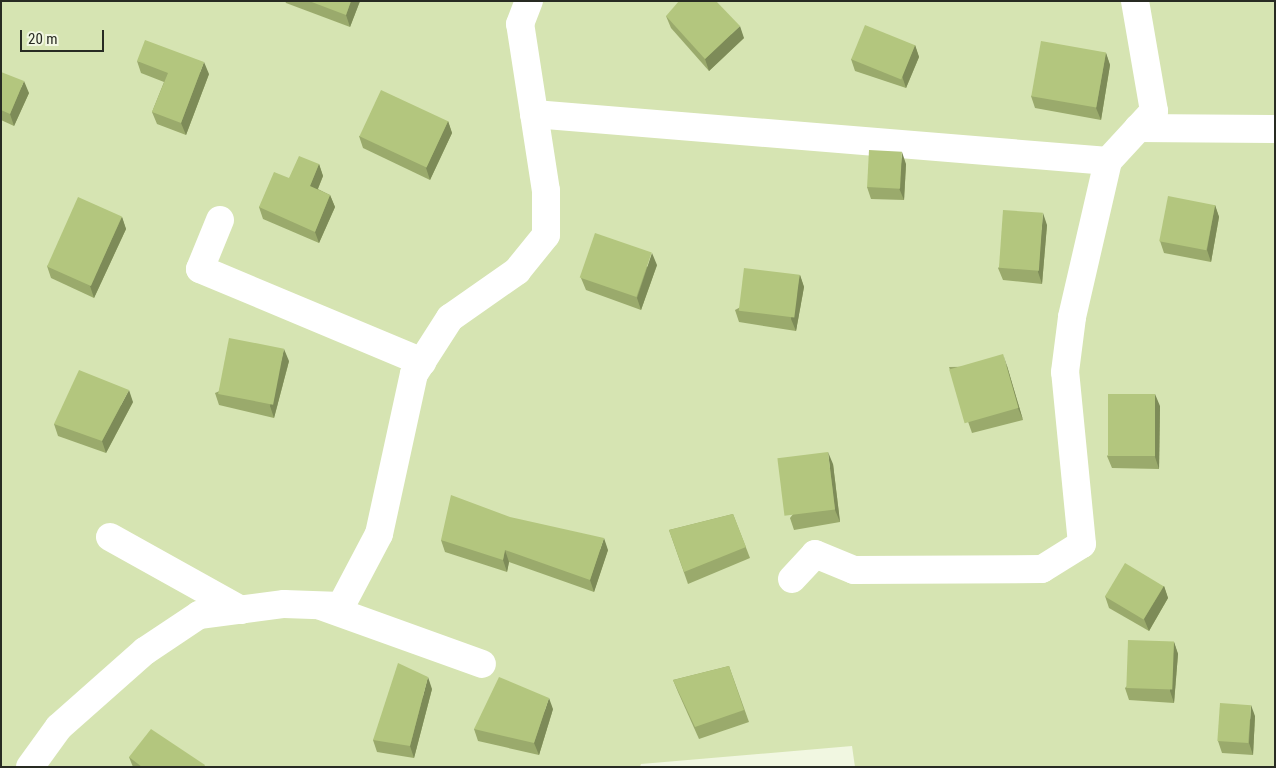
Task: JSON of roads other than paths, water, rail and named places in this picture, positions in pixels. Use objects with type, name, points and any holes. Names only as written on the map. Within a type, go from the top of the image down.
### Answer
[{"type":"street","points":[[30,767],[59,727],[145,651],[199,615],[284,604],[341,606],[379,534],[414,374],[450,318],[517,271],[546,235],[546,191],[520,24],[529,1]]},
{"type":"street","points":[[792,579],[814,554],[854,570],[1042,569],[1082,544],[1065,372],[1072,317],[1108,161],[1154,111],[1135,1]]},
{"type":"street","points":[[534,114],[1108,161]]},
{"type":"street","points":[[1138,128],[1275,129]]},
{"type":"street","points":[[220,220],[200,269],[422,362]]},
{"type":"street","points":[[110,537],[241,610]]},
{"type":"street","points":[[320,605],[482,664]]}]
